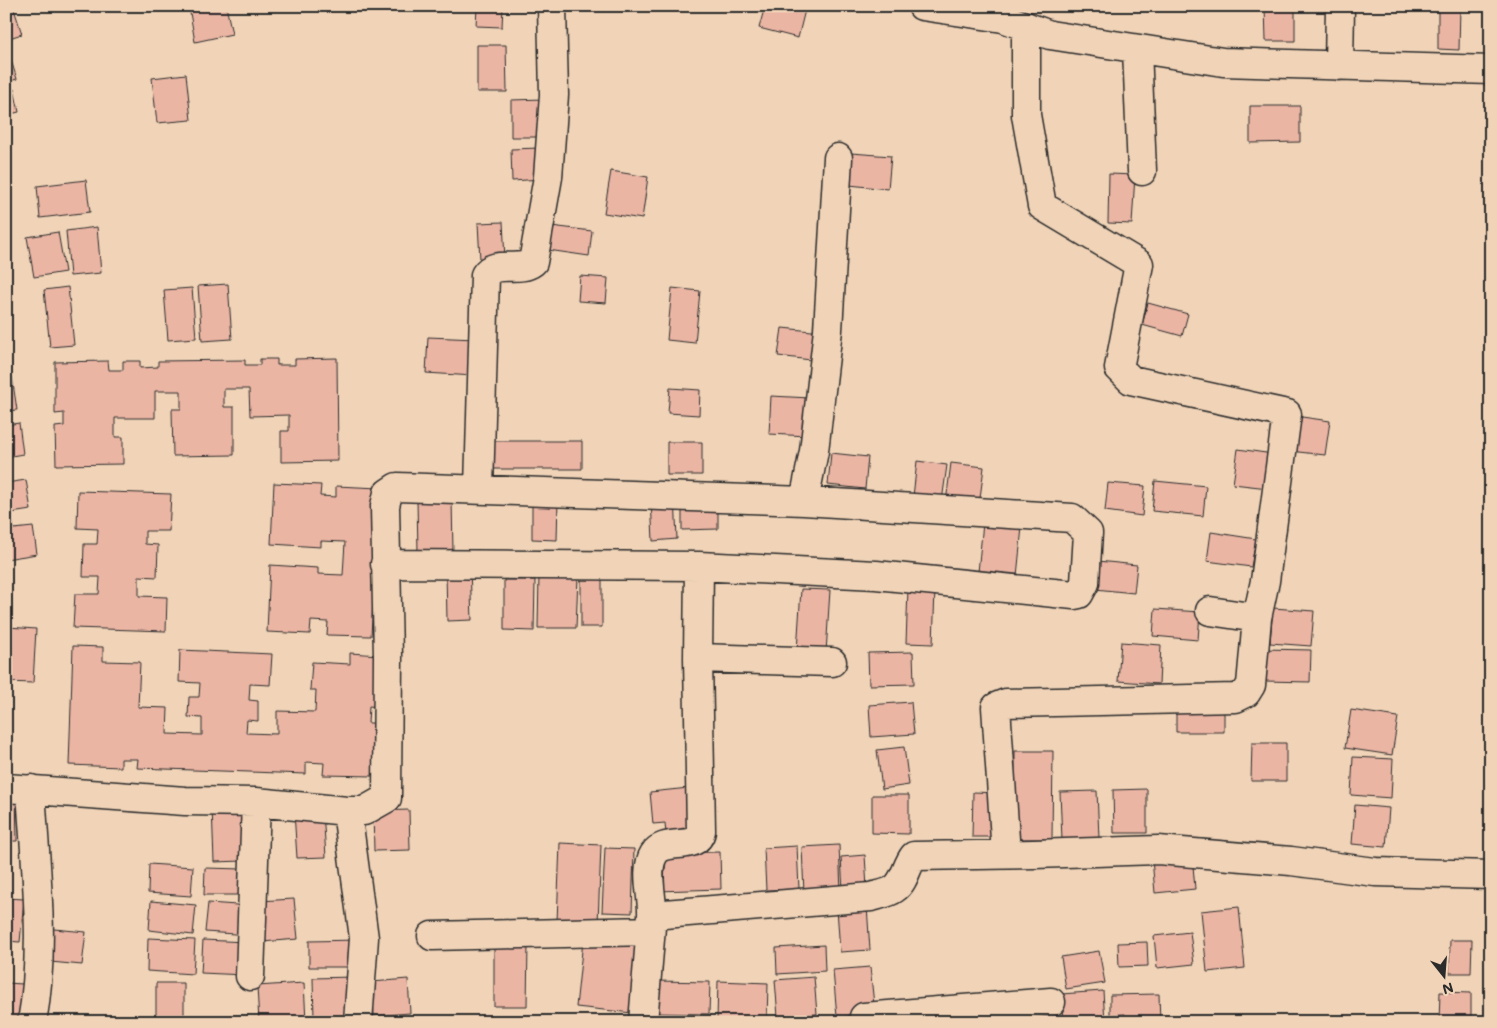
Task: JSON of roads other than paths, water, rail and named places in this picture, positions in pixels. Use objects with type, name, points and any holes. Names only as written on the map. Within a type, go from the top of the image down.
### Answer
[{"type":"street","points":[[479,488],[485,274],[488,270],[496,267],[521,267],[533,262],[548,177],[554,95],[552,6]]},
{"type":"street","points":[[922,6],[1010,17],[1050,35],[1224,62],[1491,70]]},
{"type":"street","points":[[1339,66],[1340,6]]},
{"type":"street","points":[[1006,854],[996,707],[1006,703],[1236,698],[1246,693],[1251,685],[1257,618],[1265,581],[1288,414],[1131,380],[1119,368],[1140,264],[1042,206],[1010,17]]},
{"type":"street","points":[[1137,49],[1142,171]]},
{"type":"street","points":[[804,501],[814,451],[828,330],[838,158]]},
{"type":"street","points":[[32,1022],[38,991],[38,935],[18,789],[185,801],[256,802],[347,811],[364,811],[387,798],[388,657],[385,564],[385,506],[388,493],[397,487],[479,488],[804,501],[1072,518],[1088,533],[1085,583],[1079,594],[1074,595],[876,575],[699,566],[385,564]]},
{"type":"street","points":[[643,1022],[650,923],[650,862],[654,853],[662,846],[695,841],[700,837],[701,831],[698,658],[699,566]]},
{"type":"street","points":[[1210,611],[1257,618]]},
{"type":"street","points":[[698,658],[832,662]]},
{"type":"street","points":[[250,976],[256,802]]},
{"type":"street","points":[[347,811],[364,938],[358,1022]]},
{"type":"street","points":[[432,936],[650,923],[872,897],[894,890],[903,878],[907,864],[914,856],[1158,850],[1291,861],[1375,872],[1491,875]]},
{"type":"street","points":[[864,1022],[864,1017],[1051,1002]]}]
